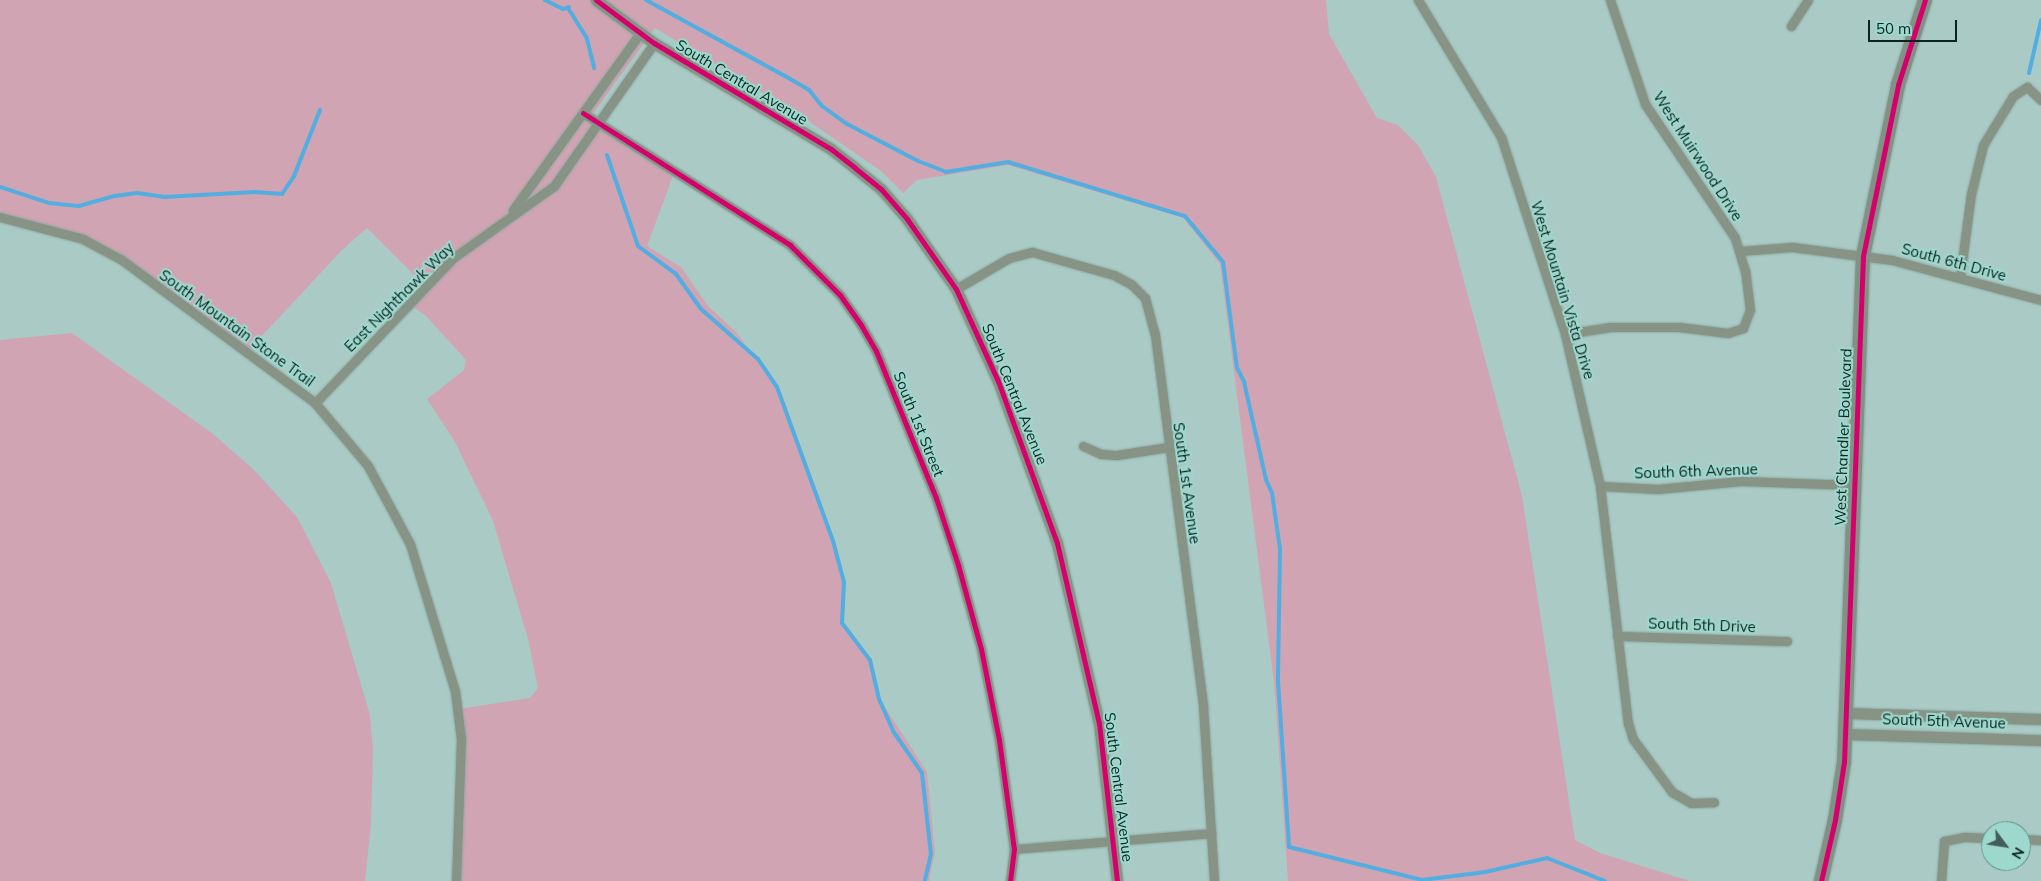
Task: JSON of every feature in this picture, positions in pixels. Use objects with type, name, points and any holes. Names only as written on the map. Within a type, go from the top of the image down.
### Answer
[{"type":"main road","name":"West Chandler Boulevard","points":[[1821,881],[1835,820],[1846,734],[1862,256],[1896,94],[1926,0]]},
{"type":"street","name":"South Central Avenue","points":[[596,0],[654,43],[831,149],[855,168],[881,189],[908,220],[956,289],[998,381],[1058,543],[1088,667],[1114,840],[1117,881]]},
{"type":"street","name":"West Mountain Vista Drive","points":[[1418,0],[1501,137],[1565,334],[1600,486],[1628,723],[1643,757],[1672,792],[1691,803],[1714,802]]},
{"type":"street","name":"West Muirwood Drive","points":[[1565,334],[1610,327],[1679,327],[1728,333],[1743,328],[1750,310],[1740,251],[1723,217],[1645,104],[1610,0]]},
{"type":"street","points":[[1791,26],[1808,0]]},
{"type":"street","name":"East Nighthawk Way","points":[[508,217],[640,33]]},
{"type":"street","name":"East Nighthawk Way","points":[[315,403],[453,258],[554,186],[654,43]]},
{"type":"street","points":[[1960,277],[1971,194],[1983,145],[2013,96],[2027,87],[2041,100]]},
{"type":"street","name":"South 1st Street","points":[[583,113],[790,245],[840,295],[862,325],[876,351],[936,498],[958,565],[981,649],[997,731],[1014,849],[1010,881]]},
{"type":"street","name":"South Mountain Stone Trail","points":[[0,217],[83,238],[122,260],[315,403],[344,434],[383,490],[410,544],[426,589],[459,709],[461,748],[456,881]]},
{"type":"street","name":"South 6th Drive","points":[[1740,251],[1792,247],[1913,263],[2041,300]]},
{"type":"street","name":"South 1st Avenue","points":[[956,289],[1009,258],[1032,252],[1114,275],[1131,284],[1145,298],[1155,335],[1203,706],[1214,881]]},
{"type":"street","points":[[1084,446],[1102,454],[1117,455],[1168,447]]},
{"type":"street","name":"South 6th Avenue","points":[[1600,486],[1658,489],[1741,480],[1854,485]]},
{"type":"street","name":"South 5th Drive","points":[[1617,636],[1786,641]]},
{"type":"street","name":"South 5th Avenue","points":[[1847,713],[2041,719]]},
{"type":"street","name":"South 5th Avenue","points":[[1846,734],[2041,740]]},
{"type":"street","points":[[1014,849],[1211,832]]},
{"type":"street","points":[[1942,881],[1944,841],[1964,837],[1981,838]]},
{"type":"shaded area","points":[[0,0],[1326,0],[1329,34],[1377,118],[1398,125],[1418,145],[1436,177],[1522,496],[1575,840],[1600,853],[1690,881],[1288,881],[1274,682],[1220,264],[1183,218],[1008,165],[917,180],[903,193],[881,171],[801,116],[655,28],[590,118],[674,173],[647,246],[681,267],[708,306],[737,333],[781,393],[836,544],[845,584],[844,626],[871,661],[881,701],[927,772],[935,852],[929,881],[456,881],[459,709],[530,698],[538,688],[528,639],[493,521],[455,442],[427,399],[464,370],[466,360],[426,316],[408,303],[425,286],[367,228],[342,250],[247,352],[111,254],[0,213]]},
{"type":"shaded area","points":[[72,333],[213,434],[253,469],[297,517],[331,583],[370,715],[373,750],[371,824],[365,881],[0,881],[0,340]]},
{"type":"waterway","points":[[545,0],[563,9],[569,7]]},
{"type":"waterway","points":[[646,0],[809,90],[822,106],[847,124],[918,161],[946,172],[1008,162],[1185,216],[1223,262],[1237,368],[1244,382],[1266,480],[1272,493],[1280,549],[1278,681],[1289,847],[1422,880],[1485,872],[1547,858],[1605,881]]},
{"type":"waterway","points":[[568,8],[587,39],[594,68]]},
{"type":"waterway","points":[[2029,73],[2041,20]]},
{"type":"waterway","points":[[0,187],[49,203],[79,206],[115,196],[137,193],[164,197],[255,192],[282,194],[294,176],[320,110]]},
{"type":"waterway","points":[[607,155],[638,246],[676,274],[701,309],[758,359],[777,387],[833,541],[844,582],[842,623],[870,660],[879,699],[893,731],[922,773],[931,854],[925,881]]},
{"type":"cycle path","points":[[596,0],[654,43],[831,149],[855,168],[881,189],[907,219],[956,289],[998,381],[1057,543],[1099,723],[1117,881]]},
{"type":"cycle path","points":[[1821,881],[1835,820],[1844,762],[1863,256],[1898,85],[1925,0]]},
{"type":"cycle path","points":[[583,113],[790,245],[840,295],[876,351],[936,498],[958,565],[981,649],[999,740],[1014,849],[1010,881]]}]
